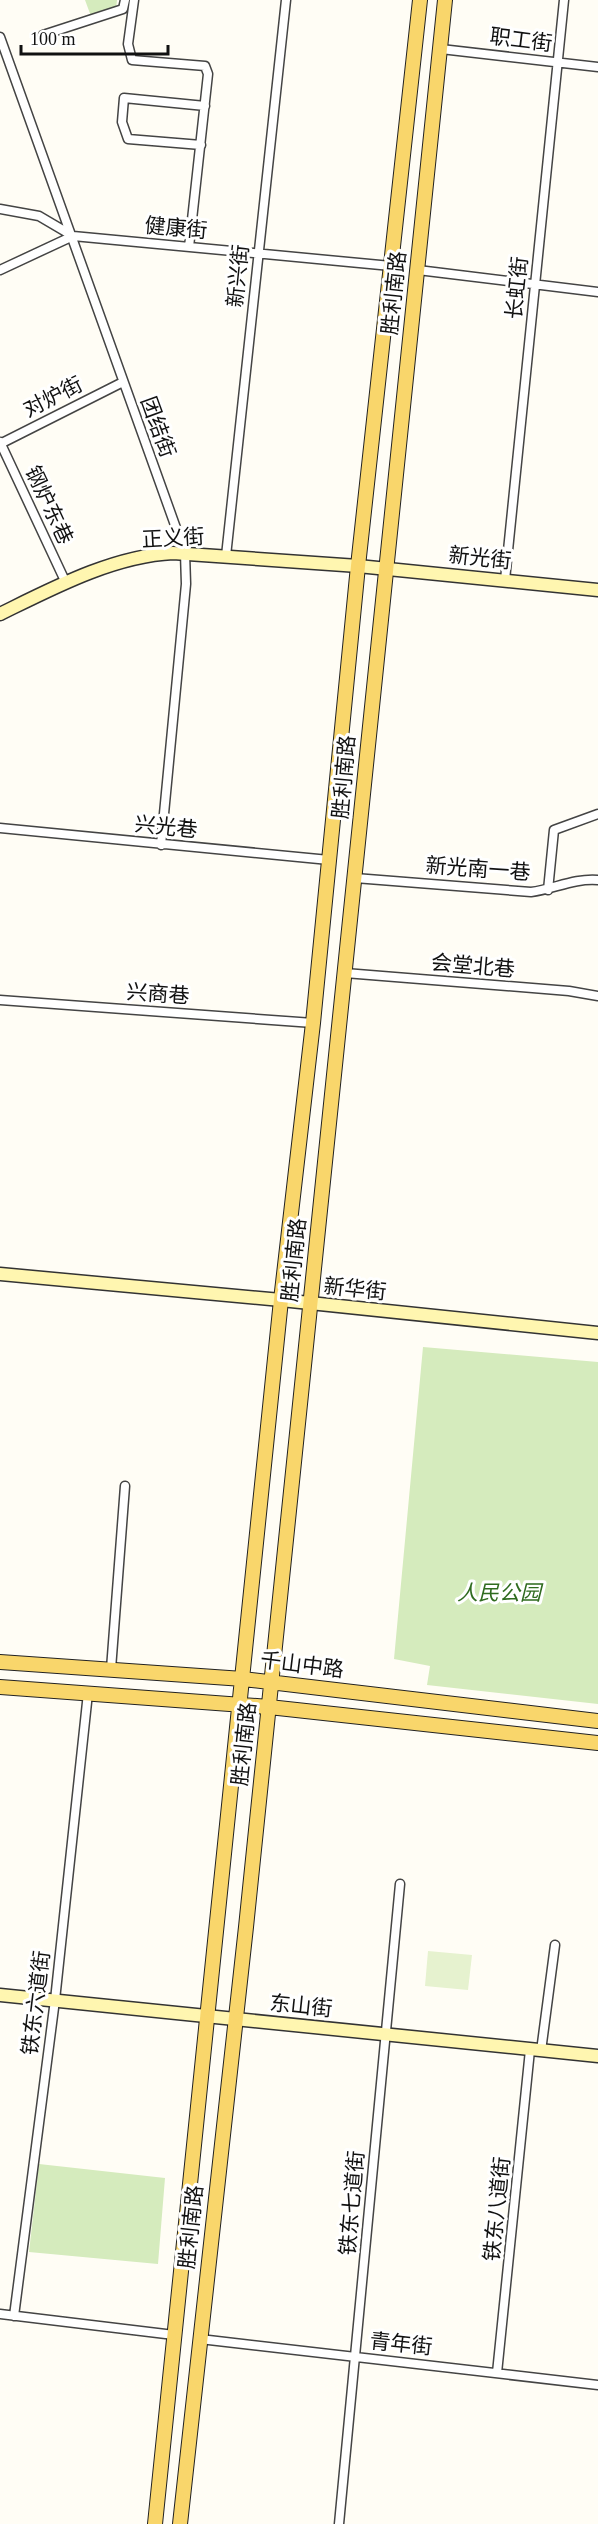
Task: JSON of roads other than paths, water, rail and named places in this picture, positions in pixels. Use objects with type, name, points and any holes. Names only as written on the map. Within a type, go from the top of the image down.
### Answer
[{"type":"main road","name":"胜利南路","points":[[156,2524],[281,1300],[313,1023],[358,566],[420,0]]},
{"type":"main road","name":"胜利南路","points":[[180,2524],[272,1682],[445,0]]},
{"type":"main road","name":"千山中路","points":[[0,1662],[243,1679],[598,1722]]},
{"type":"main road","points":[[0,1687],[269,1707],[598,1743]]},
{"type":"street","points":[[44,35],[123,9],[124,0]]},
{"type":"street","points":[[134,0],[128,44],[132,60],[205,66],[208,74],[189,247]]},
{"type":"street","name":"新兴街","points":[[226,556],[286,0]]},
{"type":"street","name":"长虹街","points":[[505,580],[564,0]]},
{"type":"street","name":"团结街","points":[[0,37],[185,552],[186,584],[161,845]]},
{"type":"street","name":"职工街","points":[[441,49],[598,67]]},
{"type":"street","points":[[201,145],[128,139],[122,122],[124,98],[205,106]]},
{"type":"street","points":[[0,209],[39,216],[73,236]]},
{"type":"street","points":[[0,270],[73,236]]},
{"type":"street","name":"健康街","points":[[73,236],[391,266]]},
{"type":"street","points":[[418,270],[598,292]]},
{"type":"street","name":"对炉街","points":[[0,443],[123,382]]},
{"type":"street","name":"钢炉东巷","points":[[0,443],[66,583]]},
{"type":"street","name":"正义街","points":[[0,614],[66,583],[155,554],[185,552],[358,566]]},
{"type":"street","name":"新光街","points":[[358,566],[598,590]]},
{"type":"street","points":[[548,890],[554,830],[598,814]]},
{"type":"street","name":"兴光巷","points":[[0,828],[330,860]]},
{"type":"street","name":"新光南一巷","points":[[355,878],[531,892],[548,890],[574,881],[598,880]]},
{"type":"street","name":"会堂北巷","points":[[345,973],[596,994]]},
{"type":"street","name":"兴商巷","points":[[0,1000],[313,1023]]},
{"type":"street","name":"新华街","points":[[0,1274],[281,1300],[598,1334]]},
{"type":"street","points":[[111,1669],[125,1486]]},
{"type":"street","name":"铁东六道街","points":[[14,2316],[55,2000],[88,1693]]},
{"type":"street","name":"铁东七道街","points":[[339,2524],[400,1884]]},
{"type":"street","name":"铁东八道街","points":[[497,2373],[536,2050],[555,1945]]},
{"type":"street","name":"东山街","points":[[0,1995],[598,2056]]},
{"type":"street","points":[[0,2314],[174,2335]]},
{"type":"street","name":"青年街","points":[[200,2338],[598,2385]]},
{"type":"park label","name":"人民公园","points":[[499,1593]]}]
